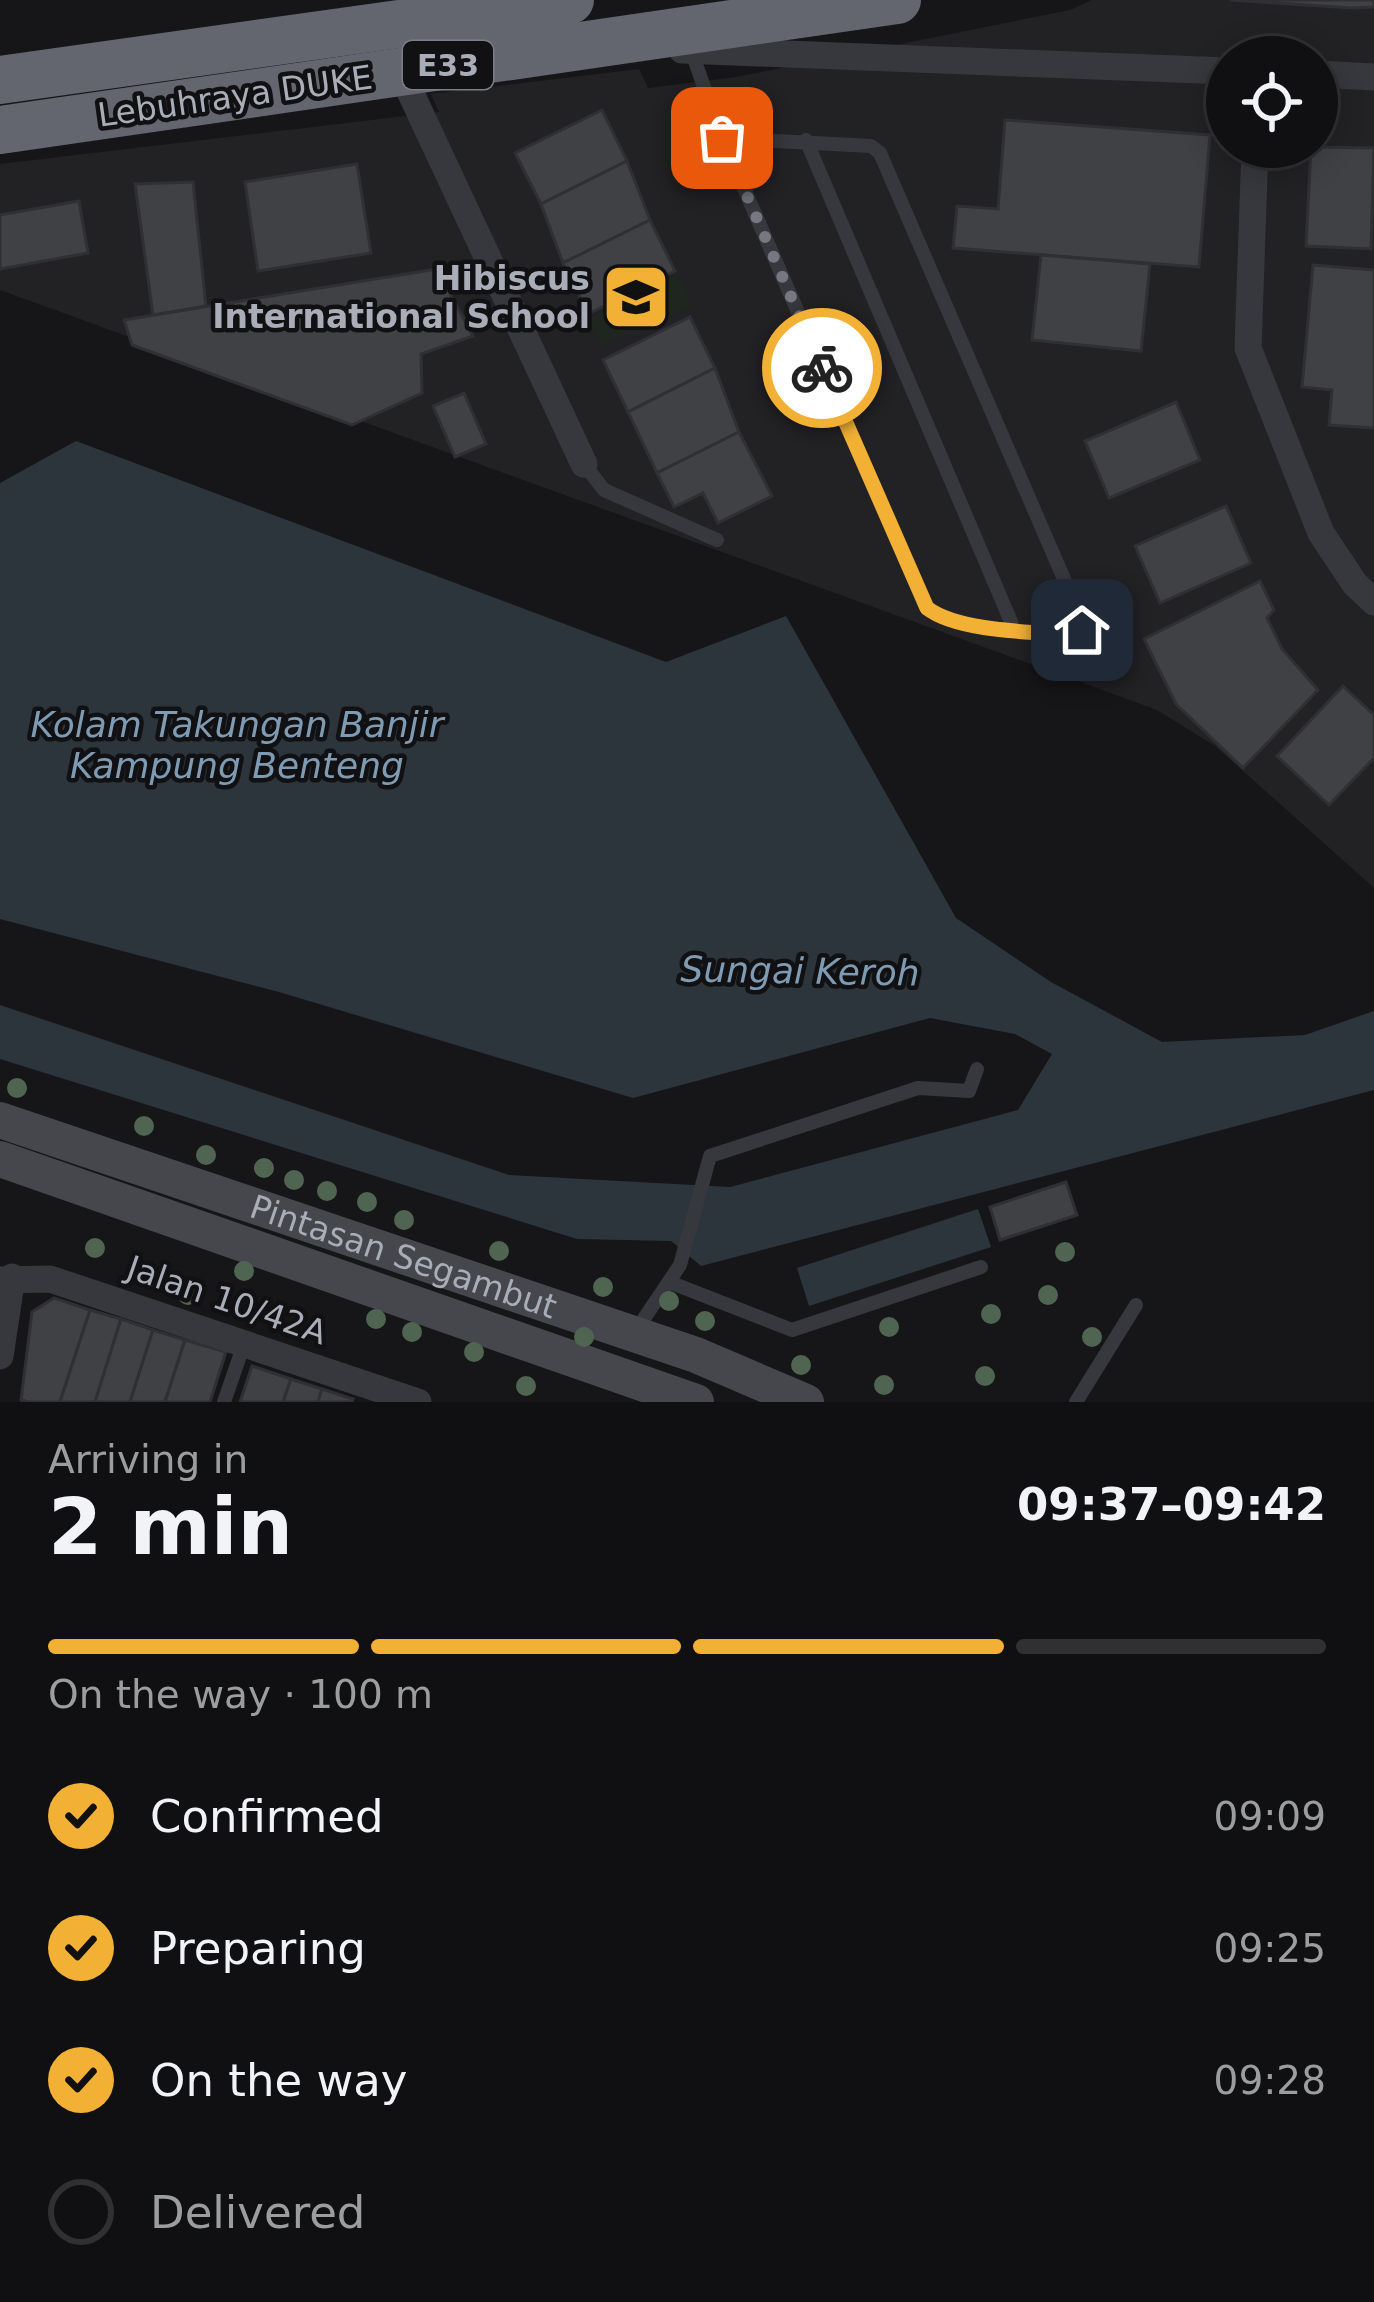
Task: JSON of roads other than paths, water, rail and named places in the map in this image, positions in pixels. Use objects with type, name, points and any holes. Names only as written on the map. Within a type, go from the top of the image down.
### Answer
[{"type":"highway","name":"Lebuhraya DUKE","points":[[0,80],[570,0]]},
{"type":"highway","name":"Lebuhraya DUKE","points":[[0,130],[896,0]]},
{"type":"main road","name":"Pintasan Segambut","points":[[0,1120],[634,1335],[806,1402]]},
{"type":"main road","name":"Pintasan Segambut","points":[[0,1159],[696,1402]]},
{"type":"street","points":[[0,141],[690,49],[1206,69]]},
{"type":"street","points":[[1338,75],[1374,77]]},
{"type":"street","points":[[407,85],[584,464]]},
{"type":"street","points":[[1254,168],[1248,348],[1322,533],[1354,584],[1374,602]]},
{"type":"street","points":[[0,1356],[6,1279]]},
{"type":"street","name":"Jalan 10/42A","points":[[6,1279],[50,1279],[418,1402]]},
{"type":"lane","points":[[690,49],[722,138],[927,608],[939,616],[1015,631],[1074,635],[1083,623],[880,152],[872,146],[806,140],[722,138]]},
{"type":"lane","points":[[806,140],[1015,631]]},
{"type":"lane","points":[[584,464],[604,490],[717,540]]},
{"type":"lane","points":[[634,1335],[680,1265],[710,1156],[918,1088],[969,1090],[977,1069]]},
{"type":"lane","points":[[669,1282],[791,1330],[981,1267]]},
{"type":"lane","points":[[1076,1402],[1136,1304]]},
{"type":"lane","points":[[224,1402],[244,1344]]},
{"type":"water","name":"Kolam Takungan Banjir Kampung Benteng","points":[[76,441],[666,662],[786,616],[956,918],[1051,982],[1162,1042],[1305,1035],[1374,1011],[1374,1090],[701,1266],[671,1241],[577,1239],[0,1059],[0,1005],[509,1175],[730,1187],[1018,1110],[1052,1054],[1015,1034],[930,1018],[633,1098],[279,992],[0,919],[0,483]]},
{"type":"water","points":[[978,1209],[991,1247],[809,1306],[797,1268]]},
{"type":"place","name":"Hibiscus International School","points":[[636,297]]},
{"type":"water label","name":"Sungai Keroh","points":[[800,971]]}]
